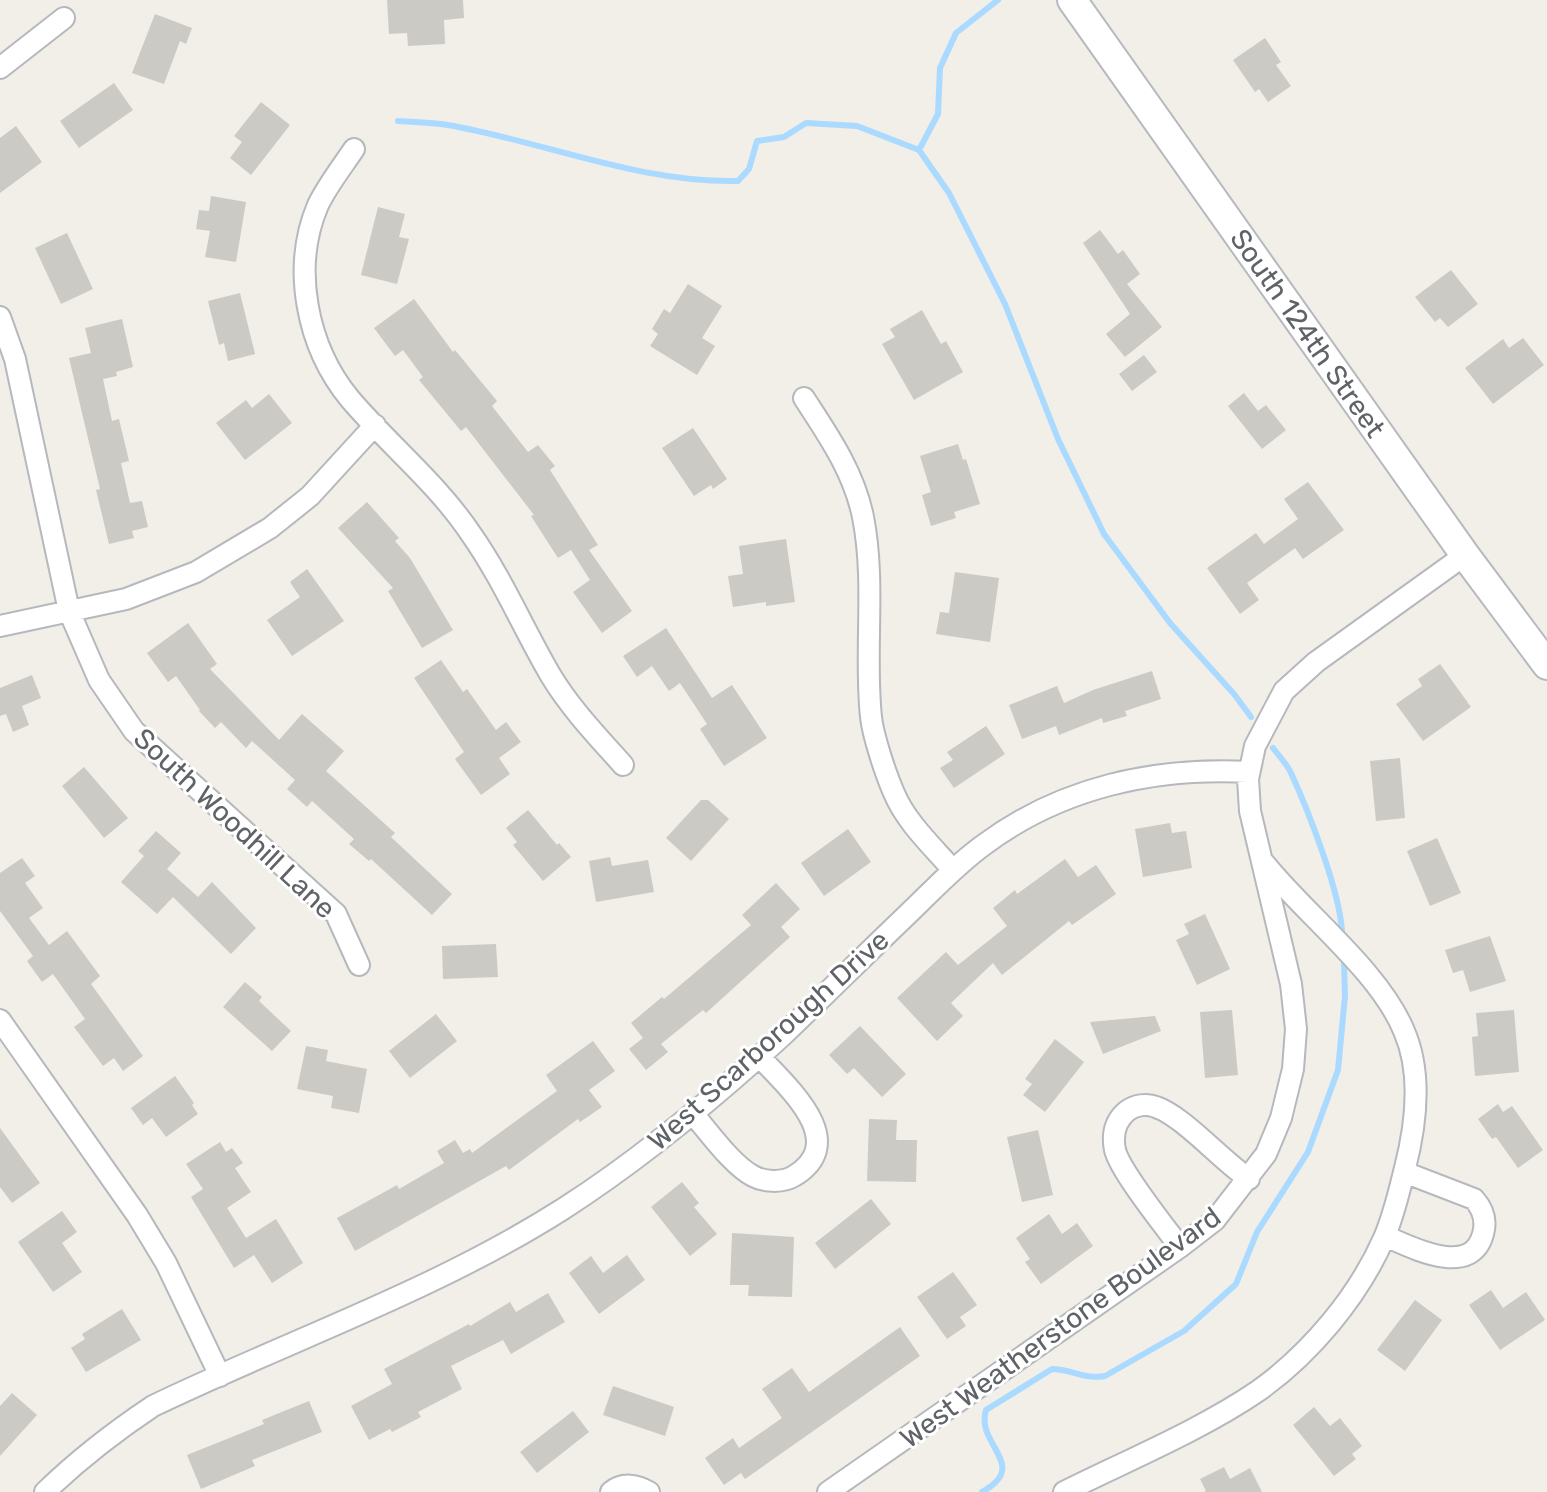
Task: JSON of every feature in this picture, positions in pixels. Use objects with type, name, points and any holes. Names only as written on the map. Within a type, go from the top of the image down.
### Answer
[{"type":"street","name":"South 124th Street","points":[[1072,0],[1465,555],[1547,665]]},
{"type":"street","points":[[0,68],[64,18]]},
{"type":"street","points":[[354,149],[318,205],[307,241],[306,298],[312,326],[327,364],[349,397],[427,478],[473,536],[552,678],[576,712],[623,765]]},
{"type":"street","name":"South Woodhill Lane","points":[[0,317],[15,359],[69,611],[99,680],[134,731],[336,914],[359,965]]},
{"type":"street","points":[[804,398],[853,483],[863,518],[869,577],[871,719],[894,794],[915,827],[953,870]]},
{"type":"street","points":[[0,626],[155,589],[196,572],[270,528],[310,496],[375,425]]},
{"type":"street","name":"West Weatherstone Boulevard","points":[[828,1492],[1215,1220],[1266,1154],[1281,1118],[1293,1069],[1296,1029],[1291,984],[1250,811],[1249,772],[1255,746],[1284,691],[1316,662],[1465,555]]},
{"type":"street","name":"West Scarborough Drive","points":[[45,1492],[113,1432],[153,1406],[378,1307],[487,1253],[563,1209],[652,1148],[759,1056],[953,870],[1006,829],[1085,792],[1155,775],[1213,770],[1249,772]]},
{"type":"street","name":"West Weatherstone Boulevard","points":[[1064,1492],[1193,1427],[1257,1391],[1286,1368],[1343,1305],[1385,1236],[1410,1150],[1416,1088],[1405,1031],[1390,1001],[1262,861]]},
{"type":"street","points":[[0,1020],[137,1215],[166,1263],[220,1376]]},
{"type":"street","points":[[693,1114],[755,1178],[785,1180],[802,1171],[816,1147],[811,1116],[759,1056]]},
{"type":"street","points":[[1180,1247],[1117,1156],[1113,1137],[1122,1116],[1132,1108],[1145,1105],[1157,1107],[1175,1117],[1249,1179]]},
{"type":"street","points":[[1385,1236],[1421,1252],[1463,1257],[1480,1242],[1484,1231],[1484,1216],[1474,1199],[1404,1172]]},
{"type":"street","points":[[611,1492],[631,1485],[649,1492]]},
{"type":"building","points":[[387,0],[463,0],[464,18],[444,20],[445,44],[408,46],[407,33],[389,34]]},
{"type":"building","points":[[155,14],[192,28],[186,44],[180,41],[164,84],[132,73]]},
{"type":"building","points":[[1265,38],[1281,62],[1276,65],[1291,86],[1268,102],[1259,89],[1255,92],[1233,60]]},
{"type":"building","points":[[114,83],[133,110],[79,148],[60,121]]},
{"type":"building","points":[[261,102],[290,125],[251,175],[230,158],[242,142],[234,136]]},
{"type":"building","points":[[16,126],[42,162],[0,193],[0,138]]},
{"type":"building","points":[[211,196],[246,202],[236,262],[205,257],[210,231],[196,229],[199,210],[209,211]]},
{"type":"building","points":[[378,207],[405,214],[399,237],[409,239],[397,284],[361,275]]},
{"type":"building","points":[[1100,230],[1118,254],[1123,250],[1140,274],[1127,284],[1162,327],[1125,357],[1106,334],[1130,314],[1083,243]]},
{"type":"building","points":[[67,233],[93,289],[61,304],[35,248]]},
{"type":"building","points":[[1451,270],[1478,304],[1448,327],[1440,318],[1435,322],[1415,297]]},
{"type":"building","points":[[688,284],[722,306],[702,338],[715,346],[697,375],[650,346],[658,334],[652,329],[664,309],[670,313]]},
{"type":"building","points":[[240,293],[255,354],[228,361],[224,343],[219,345],[208,301]]},
{"type":"building","points":[[414,299],[453,352],[455,350],[497,401],[492,406],[528,452],[538,445],[555,466],[550,470],[598,545],[589,550],[632,611],[602,633],[573,592],[590,580],[571,550],[558,558],[531,516],[534,515],[466,427],[461,431],[419,380],[423,377],[403,350],[395,356],[374,328]]},
{"type":"building","points":[[922,310],[941,344],[946,341],[963,372],[914,400],[882,344],[895,337],[890,329]]},
{"type":"building","points":[[122,319],[133,367],[116,372],[117,376],[103,379],[112,421],[119,419],[129,461],[121,463],[130,503],[142,501],[148,527],[132,531],[134,538],[109,544],[96,490],[100,489],[69,358],[91,353],[85,328]]},
{"type":"building","points":[[1523,338],[1544,365],[1493,404],[1465,368],[1503,339],[1509,348]]},
{"type":"building","points":[[1144,355],[1157,372],[1132,391],[1119,374]]},
{"type":"building","points":[[1244,393],[1258,411],[1266,405],[1286,430],[1262,449],[1228,406]]},
{"type":"building","points":[[269,394],[292,423],[245,460],[216,423],[246,400],[252,408]]},
{"type":"building","points":[[693,428],[727,479],[713,489],[711,485],[694,496],[662,448]]},
{"type":"building","points":[[958,444],[980,504],[954,512],[956,518],[931,526],[922,495],[931,492],[920,456]]},
{"type":"building","points":[[1308,482],[1344,530],[1303,559],[1295,548],[1247,583],[1259,600],[1240,614],[1207,568],[1256,533],[1264,544],[1298,519],[1284,499]]},
{"type":"building","points":[[367,502],[399,538],[395,541],[410,558],[453,630],[422,648],[388,591],[393,588],[338,528]]},
{"type":"building","points":[[786,539],[795,602],[733,607],[728,576],[743,574],[739,546]]},
{"type":"building","points":[[307,569],[344,621],[292,656],[267,620],[300,597],[290,582]]},
{"type":"building","points":[[955,572],[999,578],[990,642],[936,634],[940,612],[949,613]]},
{"type":"building","points":[[188,623],[217,664],[210,669],[279,740],[302,714],[344,751],[326,771],[395,833],[391,837],[452,894],[432,915],[371,859],[369,861],[349,844],[354,839],[312,801],[307,807],[287,789],[295,780],[252,741],[246,748],[221,722],[215,728],[199,711],[176,676],[168,682],[147,653]]},
{"type":"building","points":[[666,628],[712,698],[732,685],[767,738],[724,766],[700,729],[707,724],[680,683],[669,691],[652,666],[637,677],[623,656]]},
{"type":"building","points":[[441,660],[463,692],[467,689],[496,730],[506,722],[521,742],[499,758],[510,774],[481,795],[455,759],[464,752],[414,678]]},
{"type":"building","points":[[1440,664],[1471,707],[1423,741],[1396,704],[1422,686],[1418,679]]},
{"type":"building","points":[[1152,671],[1161,699],[1125,711],[1127,716],[1103,723],[1102,718],[1059,735],[1056,726],[1022,739],[1009,705],[1057,686],[1064,703]]},
{"type":"building","points":[[32,675],[41,698],[22,706],[29,725],[13,732],[6,714],[0,716],[0,688]]},
{"type":"building","points":[[986,726],[1005,754],[954,788],[940,768],[953,760],[947,752]]},
{"type":"building","points":[[1400,758],[1405,818],[1376,821],[1370,761]]},
{"type":"building","points":[[84,767],[128,818],[104,838],[62,786]]},
{"type":"building","points":[[701,800],[708,800],[729,819],[691,861],[666,838]]},
{"type":"building","points":[[528,810],[571,857],[543,881],[513,845],[517,842],[506,828]]},
{"type":"building","points":[[1170,823],[1172,833],[1186,831],[1192,868],[1143,877],[1135,829]]},
{"type":"building","points":[[848,829],[871,862],[824,896],[801,863]]},
{"type":"building","points":[[156,831],[181,853],[167,869],[198,897],[212,882],[256,928],[231,954],[173,897],[157,914],[121,882],[144,856],[138,851]]},
{"type":"building","points":[[1437,838],[1461,893],[1430,906],[1407,851]]},
{"type":"building","points":[[610,857],[612,866],[648,860],[654,892],[596,902],[589,861]]},
{"type":"building","points":[[22,858],[35,876],[25,883],[43,908],[29,918],[49,945],[67,931],[100,976],[91,984],[143,1056],[123,1071],[114,1058],[103,1066],[74,1027],[85,1019],[53,974],[42,982],[27,961],[33,956],[0,911],[0,873]]},
{"type":"building","points":[[1065,859],[1078,877],[1096,865],[1116,894],[1072,925],[1069,921],[1002,975],[993,963],[951,1003],[963,1016],[937,1041],[897,998],[946,952],[958,965],[1007,926],[993,908],[1015,890],[1017,894]]},
{"type":"building","points":[[776,883],[800,909],[781,927],[790,937],[706,1013],[703,1010],[661,1044],[668,1052],[646,1070],[629,1049],[643,1038],[631,1023],[751,925],[742,915]]},
{"type":"building","points":[[1205,914],[1230,969],[1197,985],[1176,940],[1189,934],[1184,924]]},
{"type":"building","points":[[1490,936],[1506,981],[1470,992],[1463,970],[1453,973],[1445,950]]},
{"type":"building","points":[[496,944],[498,977],[443,979],[442,946]]},
{"type":"building","points":[[245,982],[262,997],[259,1001],[291,1031],[272,1051],[223,1007]]},
{"type":"building","points":[[1232,1010],[1238,1075],[1205,1078],[1200,1012]]},
{"type":"building","points":[[1514,1010],[1519,1072],[1475,1076],[1472,1037],[1478,1036],[1476,1013]]},
{"type":"building","points":[[436,1014],[457,1041],[410,1078],[389,1051]]},
{"type":"building","points":[[1155,1016],[1161,1031],[1103,1054],[1090,1022]]},
{"type":"building","points":[[860,1026],[906,1074],[882,1097],[854,1068],[847,1074],[829,1055]]},
{"type":"building","points":[[1055,1039],[1084,1062],[1045,1112],[1023,1095],[1032,1084],[1025,1079]]},
{"type":"building","points":[[593,1041],[615,1071],[589,1090],[602,1107],[580,1122],[578,1119],[509,1170],[506,1166],[355,1251],[337,1218],[397,1185],[399,1189],[444,1163],[437,1151],[455,1140],[463,1153],[470,1149],[472,1153],[557,1091],[546,1075]]},
{"type":"building","points":[[306,1046],[328,1050],[326,1061],[367,1069],[359,1113],[331,1108],[333,1096],[297,1089]]},
{"type":"building","points":[[175,1076],[198,1114],[166,1137],[152,1118],[143,1125],[131,1108]]},
{"type":"building","points":[[1498,1104],[1503,1112],[1512,1106],[1543,1150],[1518,1168],[1496,1137],[1492,1139],[1478,1119]]},
{"type":"building","points":[[869,1119],[897,1120],[896,1140],[917,1140],[916,1182],[867,1181]]},
{"type":"building","points":[[0,1128],[40,1183],[12,1203],[0,1187]]},
{"type":"building","points":[[1038,1130],[1053,1195],[1022,1202],[1007,1137]]},
{"type":"building","points":[[220,1142],[226,1152],[232,1148],[243,1163],[235,1168],[251,1192],[227,1208],[246,1238],[276,1219],[303,1263],[272,1283],[254,1255],[234,1268],[191,1197],[203,1189],[186,1164]]},
{"type":"building","points":[[682,1182],[699,1203],[694,1207],[717,1234],[690,1256],[651,1207]]},
{"type":"building","points":[[871,1199],[891,1224],[835,1269],[815,1243]]},
{"type":"building","points":[[62,1211],[77,1232],[62,1243],[82,1272],[53,1292],[18,1242]]},
{"type":"building","points":[[1049,1214],[1062,1234],[1077,1223],[1093,1246],[1041,1284],[1025,1262],[1030,1259],[1016,1238]]},
{"type":"building","points":[[732,1233],[794,1237],[792,1297],[748,1296],[749,1285],[730,1285]]},
{"type":"building","points":[[627,1255],[645,1280],[599,1314],[569,1273],[591,1256],[603,1273]]},
{"type":"building","points":[[953,1272],[977,1305],[960,1317],[966,1326],[947,1339],[917,1297]]},
{"type":"building","points":[[1491,1290],[1503,1308],[1526,1292],[1545,1320],[1500,1350],[1469,1305]]},
{"type":"building","points":[[548,1293],[565,1322],[511,1354],[503,1340],[451,1366],[462,1389],[418,1412],[421,1417],[369,1440],[351,1406],[392,1384],[384,1369],[470,1326],[510,1302],[516,1312]]},
{"type":"building","points":[[1415,1300],[1442,1320],[1405,1371],[1377,1350]]},
{"type":"building","points":[[122,1309],[141,1340],[86,1372],[71,1348],[85,1339],[82,1334]]},
{"type":"building","points":[[900,1327],[920,1356],[745,1479],[741,1473],[724,1485],[705,1458],[733,1438],[739,1448],[782,1418],[762,1389],[792,1368],[809,1392]]},
{"type":"building","points":[[613,1386],[674,1407],[665,1436],[603,1415]]},
{"type":"building","points":[[12,1393],[37,1415],[0,1456],[0,1406]]},
{"type":"building","points":[[309,1401],[322,1432],[252,1460],[255,1466],[201,1489],[187,1455],[264,1424],[262,1420]]},
{"type":"building","points":[[1314,1407],[1330,1426],[1340,1418],[1362,1446],[1352,1454],[1356,1459],[1334,1476],[1293,1425]]},
{"type":"building","points":[[573,1411],[589,1432],[537,1473],[520,1452]]},
{"type":"building","points":[[1224,1467],[1230,1479],[1250,1468],[1262,1492],[1204,1492],[1200,1479]]},
{"type":"waterway","points":[[998,0],[956,33],[940,68],[938,114],[919,150],[949,193],[1005,304],[1058,439],[1104,534],[1170,623],[1251,717]]},
{"type":"waterway","points":[[398,121],[484,132],[628,169],[701,180],[738,181],[749,169],[757,141],[784,137],[806,123],[857,126],[919,150]]},
{"type":"waterway","points":[[1273,748],[1289,770],[1314,830],[1336,897],[1342,933]]},
{"type":"waterway","points":[[982,1492],[1002,1473],[1002,1463],[988,1434],[986,1410],[1052,1369],[1091,1377],[1105,1376],[1184,1331],[1236,1284],[1257,1232],[1308,1152],[1338,1070],[1345,996],[1344,963]]}]
